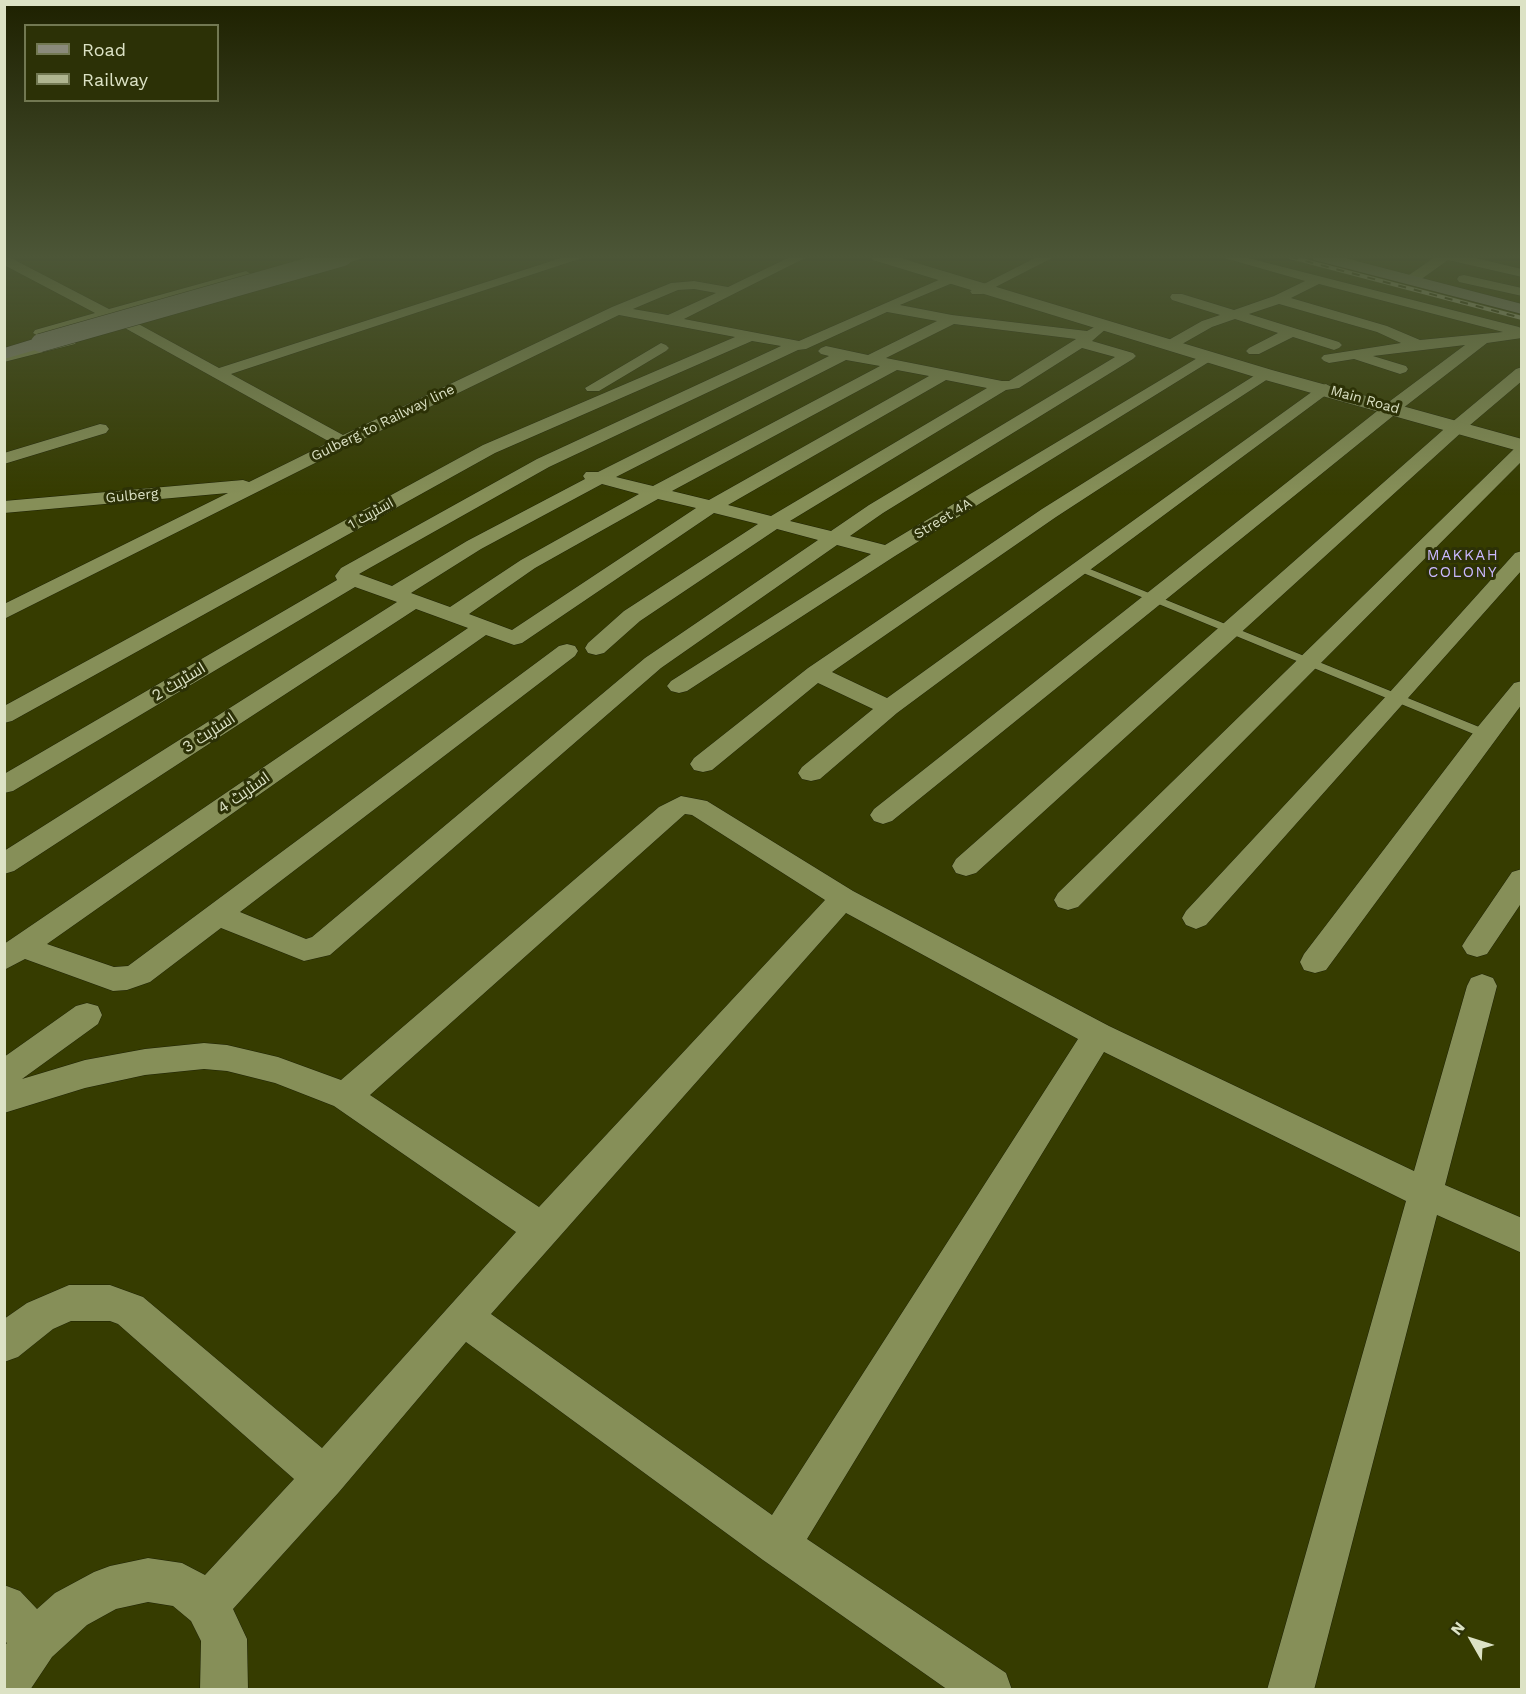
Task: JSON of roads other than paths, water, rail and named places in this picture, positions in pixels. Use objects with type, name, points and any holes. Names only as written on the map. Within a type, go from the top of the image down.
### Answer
[{"type":"main road","points":[[4,356],[56,336]]},
{"type":"main road","points":[[4,348],[57,336]]},
{"type":"street","points":[[4,343],[29,336]]},
{"type":"street","points":[[4,356],[81,336]]},
{"type":"street","points":[[149,336],[343,442]]},
{"type":"street","points":[[216,374],[335,336]]},
{"type":"street","name":"Gulberg to Railway line","points":[[4,614],[343,442],[563,336]]},
{"type":"street","points":[[750,336],[1002,386]]},
{"type":"street","name":"اسٹریٹ 1","points":[[4,716],[489,449],[750,336]]},
{"type":"street","points":[[820,336],[543,463],[345,574],[353,579],[514,638],[711,507],[942,375]]},
{"type":"street","points":[[870,360],[918,336]]},
{"type":"street","points":[[596,648],[632,616],[773,522],[1002,386],[1013,384],[1090,336]]},
{"type":"street","points":[[218,915],[304,950],[320,947],[652,663],[876,509],[1128,356],[1094,336]]},
{"type":"street","name":"Main Road","points":[[1100,336],[1170,345],[1521,446]]},
{"type":"street","points":[[1170,345],[1186,336]]},
{"type":"street","points":[[1254,351],[1284,336]]},
{"type":"street","points":[[1301,336],[1332,351],[1400,369]]},
{"type":"street","points":[[1398,336],[1418,345]]},
{"type":"street","points":[[1350,355],[1500,336]]},
{"type":"street","points":[[883,816],[1392,408],[1484,339]]},
{"type":"street","points":[[489,449],[661,348]]},
{"type":"street","name":"اسٹریٹ 3","points":[[4,864],[404,598],[474,545],[600,478],[843,355]]},
{"type":"street","name":"Street 4A","points":[[679,686],[888,552],[1209,357]]},
{"type":"street","points":[[452,616],[528,564],[656,492],[894,365]]},
{"type":"street","points":[[966,866],[1521,372]]},
{"type":"street","points":[[703,764],[816,673],[1049,513],[1265,374]]},
{"type":"street","points":[[811,773],[889,708],[1326,389]]},
{"type":"street","points":[[4,459],[100,429]]},
{"type":"street","points":[[489,449],[888,552]]},
{"type":"street","points":[[1068,900],[1521,451]]},
{"type":"street","name":"Gulberg","points":[[8,508],[260,484]]},
{"type":"street","points":[[1196,918],[1397,698],[1521,557]]},
{"type":"street","name":"اسٹریٹ 2","points":[[4,785],[353,579]]},
{"type":"street","name":"اسٹریٹ 4","points":[[14,953],[484,627]]},
{"type":"street","points":[[14,953],[113,979],[139,974],[567,651]]},
{"type":"street","points":[[816,673],[889,708]]},
{"type":"street","points":[[1315,962],[1521,688]]},
{"type":"street","points":[[346,1096],[650,829],[681,805],[698,807],[843,898],[1098,1035],[1425,1193],[1521,1236]]},
{"type":"street","points":[[1477,946],[1521,879]]},
{"type":"street","points":[[207,1605],[324,1477],[542,1229],[843,898]]},
{"type":"street","points":[[1290,1689],[1482,986]]},
{"type":"street","points":[[4,1075],[87,1015]]},
{"type":"street","points":[[778,1545],[1098,1035]]},
{"type":"street","points":[[4,1099],[85,1074],[145,1062],[204,1056],[227,1058],[279,1070],[346,1096],[542,1229]]},
{"type":"street","points":[[4,1343],[40,1316],[69,1303],[110,1303],[130,1310],[324,1477]]},
{"type":"street","points":[[463,1317],[778,1545],[989,1689]]},
{"type":"street","points":[[5,1689],[36,1641],[72,1609],[110,1588],[148,1580],[182,1586],[207,1605],[224,1639],[224,1689]]},
{"type":"street","points":[[4,1607],[36,1641]]},
{"type":"lane","points":[[1080,568],[1485,734]]},
{"type":"district","name":"MAKKAH COLONY","points":[[1463,564]]}]
